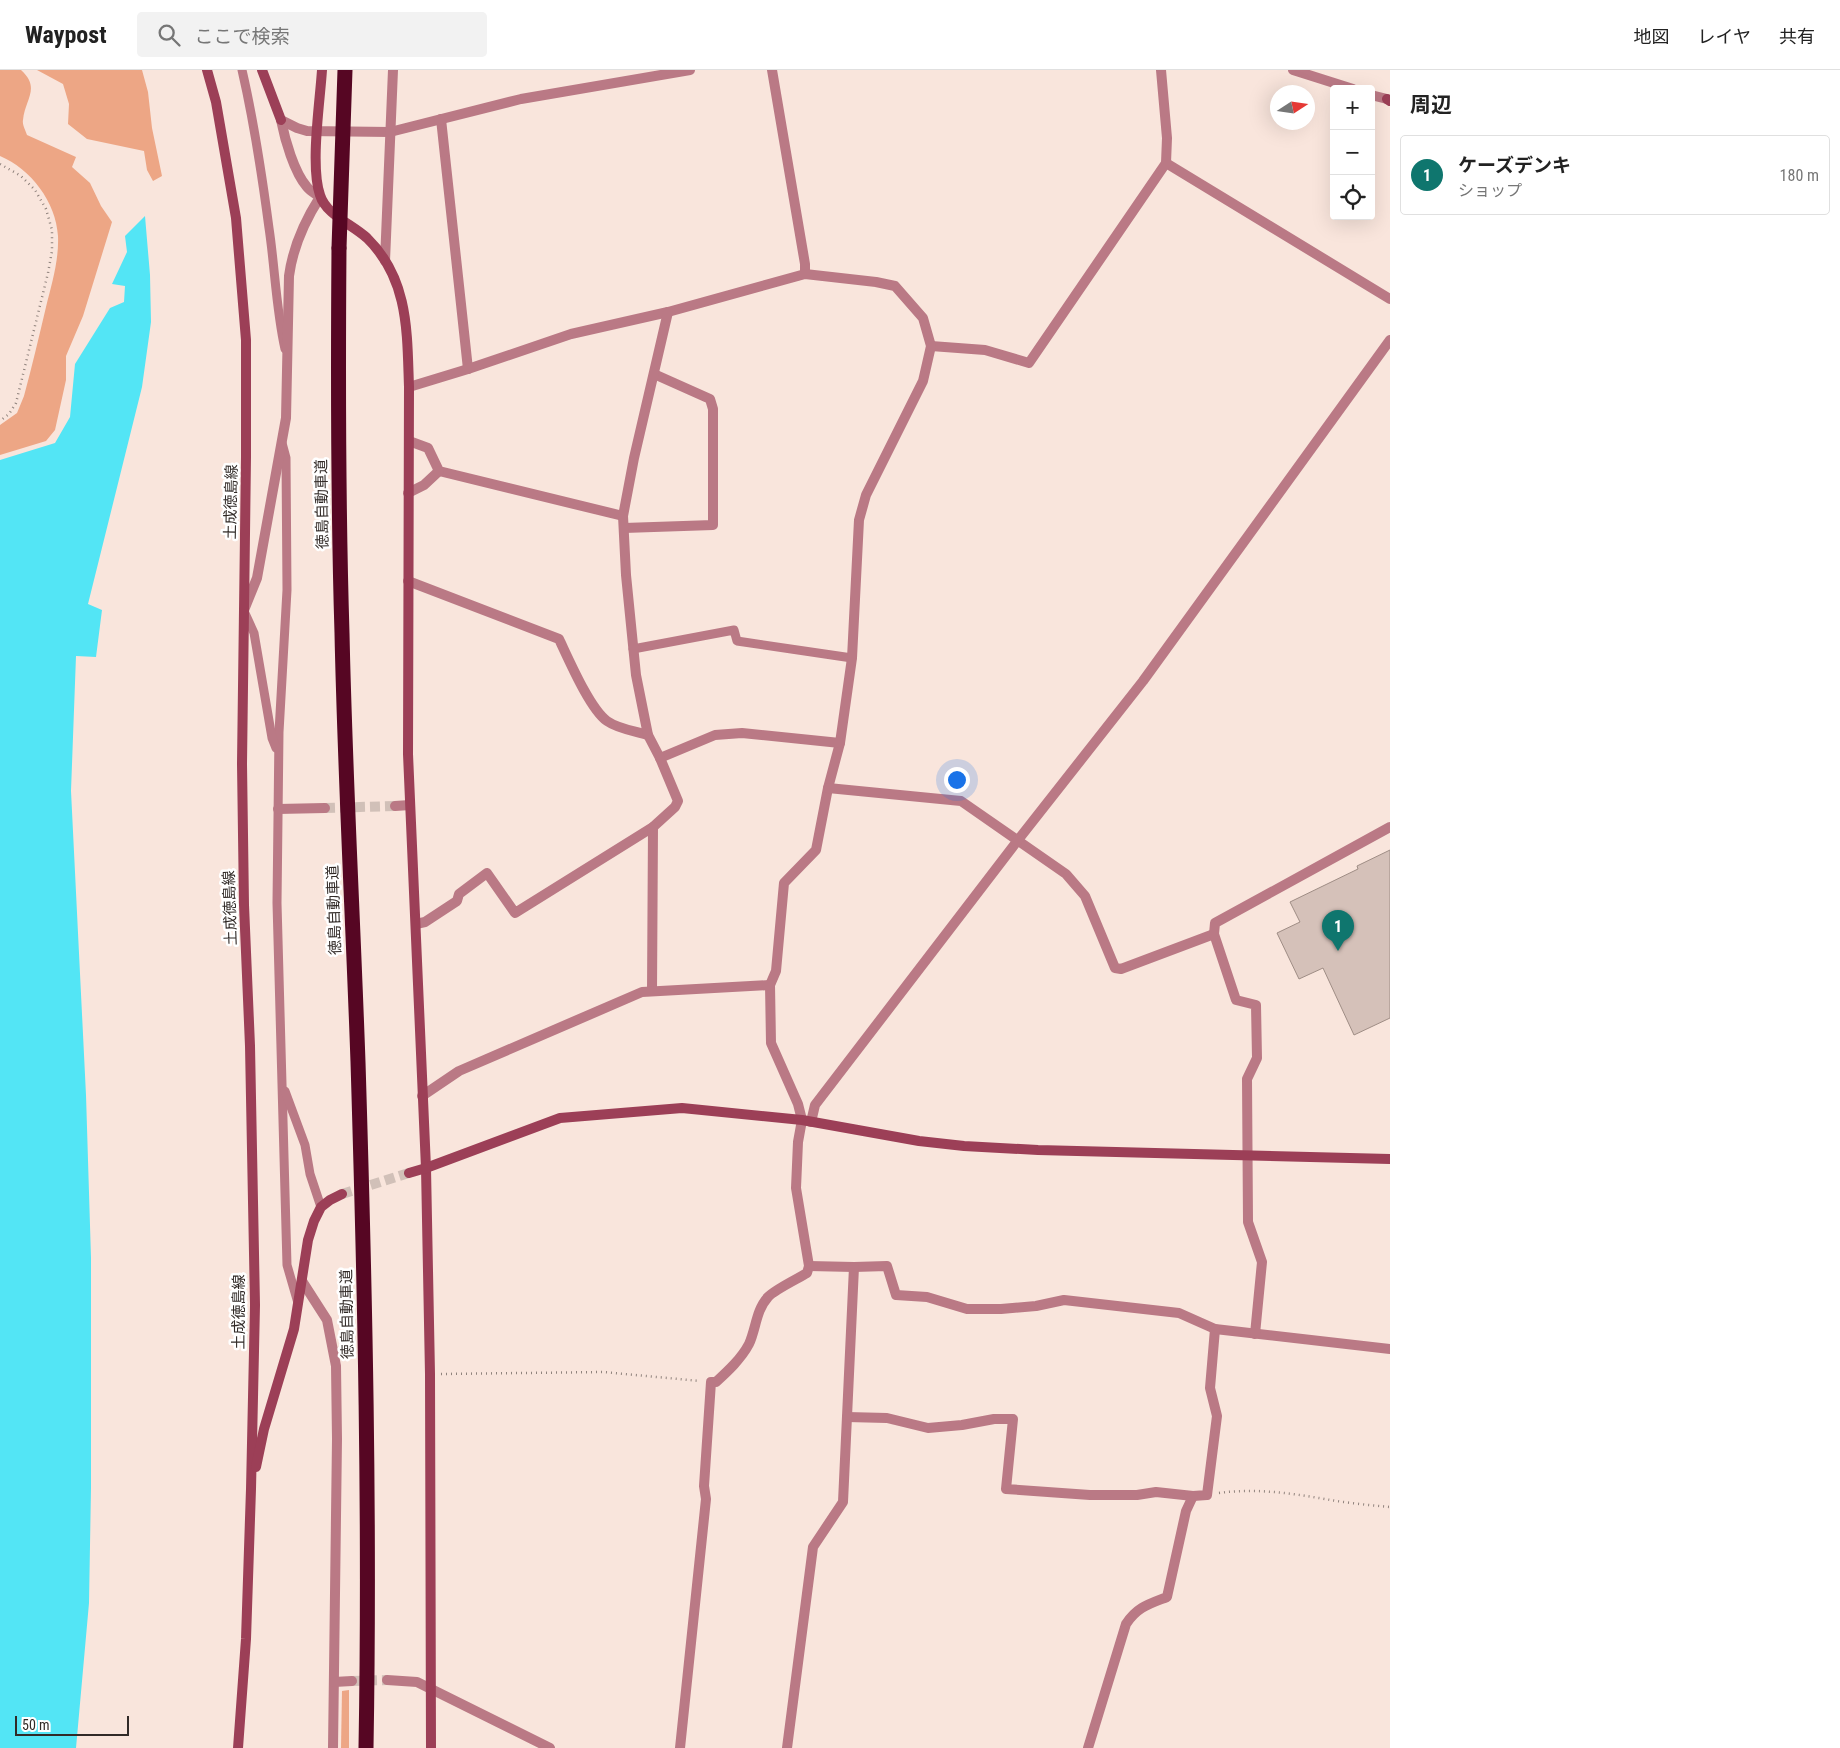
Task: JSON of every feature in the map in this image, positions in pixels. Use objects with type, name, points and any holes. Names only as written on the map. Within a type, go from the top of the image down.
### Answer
[{"type":"highway","name":"徳島自動車道","points":[[345,70],[339,248],[338,478],[364,1305],[367,1547],[366,1748]]},
{"type":"street","name":"土成徳島線","points":[[207,70],[219,122],[236,218],[246,340],[242,764],[255,1305],[246,1640],[238,1748]]},
{"type":"street","points":[[262,70],[281,120],[296,168],[308,188],[320,197],[332,212],[366,238],[385,261],[394,276],[400,293],[407,330],[409,387],[408,754],[426,1168],[430,1374],[430,1748]]},
{"type":"street","points":[[244,610],[257,578],[286,418],[291,262],[299,233],[320,197],[316,160],[322,70]]},
{"type":"street","points":[[385,261],[393,70]]},
{"type":"street","points":[[281,120],[297,128],[318,132],[390,132],[522,98],[690,70]]},
{"type":"street","points":[[772,70],[805,264],[805,274]]},
{"type":"street","points":[[931,346],[985,350],[1029,363],[1166,163],[1167,138],[1162,70]]},
{"type":"street","points":[[1293,70],[1340,85]]},
{"type":"street","points":[[1375,96],[1388,100]]},
{"type":"street","points":[[441,119],[468,369]]},
{"type":"street","points":[[1166,163],[1390,299]]},
{"type":"street","points":[[409,387],[571,334],[668,312],[805,274],[895,286],[923,318],[931,346],[923,381],[866,494],[859,520],[852,658],[840,743],[828,788],[816,850],[784,883],[776,971],[770,986],[770,1043],[806,1121]]},
{"type":"street","points":[[416,924],[425,922],[457,901],[460,894],[487,873],[515,913],[653,827],[675,808],[678,801],[648,735],[636,675],[626,575],[623,516],[634,458],[668,312]]},
{"type":"street","points":[[680,1748],[706,1499],[704,1486],[711,1382],[716,1382],[735,1363],[748,1346],[755,1330],[758,1314],[768,1297],[807,1272],[809,1266],[796,1188],[798,1142],[806,1121],[815,1105],[1018,840],[1143,681],[1390,340]]},
{"type":"street","points":[[624,528],[713,525],[713,409],[710,400],[654,374]]},
{"type":"street","points":[[409,441],[428,448],[439,472]]},
{"type":"street","points":[[439,472],[623,516]]},
{"type":"street","points":[[408,493],[424,485],[439,472]]},
{"type":"street","points":[[408,581],[559,639],[589,699],[606,720],[620,727],[648,735]]},
{"type":"street","points":[[660,758],[716,735],[724,734],[742,733],[840,743]]},
{"type":"street","points":[[828,788],[961,801],[1066,874],[1085,896],[1115,968],[1120,969],[1214,934]]},
{"type":"street","points":[[395,806],[410,805]]},
{"type":"street","points":[[278,809],[326,808]]},
{"type":"street","points":[[652,991],[653,827]]},
{"type":"street","points":[[1255,1334],[1262,1262],[1248,1222],[1247,1079],[1257,1058],[1256,1005],[1236,1000],[1214,934],[1215,923],[1390,827]]},
{"type":"street","points":[[422,1096],[459,1071],[642,992],[770,986]]},
{"type":"street","points":[[409,1173],[560,1118],[682,1108],[806,1121],[919,1141],[964,1146],[1038,1150],[1390,1159]]},
{"type":"street","points":[[251,1489],[264,1429],[294,1329],[308,1240],[321,1207],[342,1194]]},
{"type":"street","points":[[809,1266],[854,1268],[887,1266],[896,1295],[927,1297],[967,1309],[1036,1306],[1064,1300],[1180,1313],[1215,1328],[1390,1349]]},
{"type":"street","points":[[787,1748],[813,1547],[843,1502],[854,1268]]},
{"type":"street","points":[[302,1281],[327,1320],[336,1366],[338,1440],[333,1748]]},
{"type":"street","points":[[847,1417],[887,1418],[928,1428],[962,1425],[994,1419],[1013,1419],[1006,1489],[1090,1494],[1136,1495],[1156,1492],[1193,1496],[1207,1495],[1217,1416],[1210,1388],[1215,1328]]},
{"type":"street","points":[[1088,1748],[1126,1624],[1132,1614],[1140,1608],[1167,1597],[1186,1511],[1193,1496]]},
{"type":"street","points":[[387,1680],[417,1682],[550,1748]]},
{"type":"street","points":[[334,1682],[352,1681]]},
{"type":"lane","points":[[242,70],[253,119],[269,228],[279,321],[287,357]]},
{"type":"lane","points":[[281,438],[286,458],[287,590],[278,754],[277,903],[288,1265],[298,1304]]},
{"type":"lane","points":[[244,610],[254,633],[272,738],[278,754]]},
{"type":"lane","points":[[633,649],[734,630],[737,641],[852,658]]},
{"type":"lane","points":[[282,1082],[305,1145],[310,1174],[321,1207]]},
{"type":"path","points":[[0,164],[21,176],[35,190],[46,209],[52,230],[52,251],[48,273],[16,403],[9,414],[0,420]]},
{"type":"path","points":[[430,1374],[603,1372],[711,1382]]},
{"type":"path","points":[[1207,1495],[1239,1490],[1259,1491],[1306,1495],[1390,1508]]},
{"type":"shaded area","points":[[0,70],[21,70],[27,76],[31,88],[23,122],[27,135],[76,157],[72,167],[90,183],[101,206],[112,222],[83,316],[66,356],[66,380],[55,430],[46,441],[0,455],[0,425],[17,413],[24,396],[53,280],[58,236],[52,211],[40,188],[22,169],[0,156]]},
{"type":"shaded area","points":[[37,70],[142,70],[148,92],[152,128],[162,176],[153,181],[147,170],[144,151],[87,139],[68,124],[69,104],[63,84]]},
{"type":"shaded area","points":[[349,1690],[349,1748],[341,1748],[342,1691]]},
{"type":"water","points":[[145,216],[150,275],[151,322],[142,387],[88,604],[102,610],[96,657],[76,656],[71,791],[86,1095],[91,1258],[91,1488],[89,1603],[76,1748],[0,1748],[0,460],[55,443],[70,417],[75,364],[110,308],[124,302],[125,286],[112,284],[127,252],[125,236]]},
{"type":"building","points":[[1390,850],[1390,1018],[1354,1035],[1323,968],[1299,979],[1277,933],[1300,922],[1290,902],[1358,869],[1357,866]]},
{"type":"tunnel","points":[[325,808],[395,806]]},
{"type":"tunnel","points":[[342,1194],[409,1173]]},
{"type":"tunnel","points":[[352,1681],[387,1680]]},
{"type":"place","name":"ケーズデンキ","points":[[1338,951]]}]
